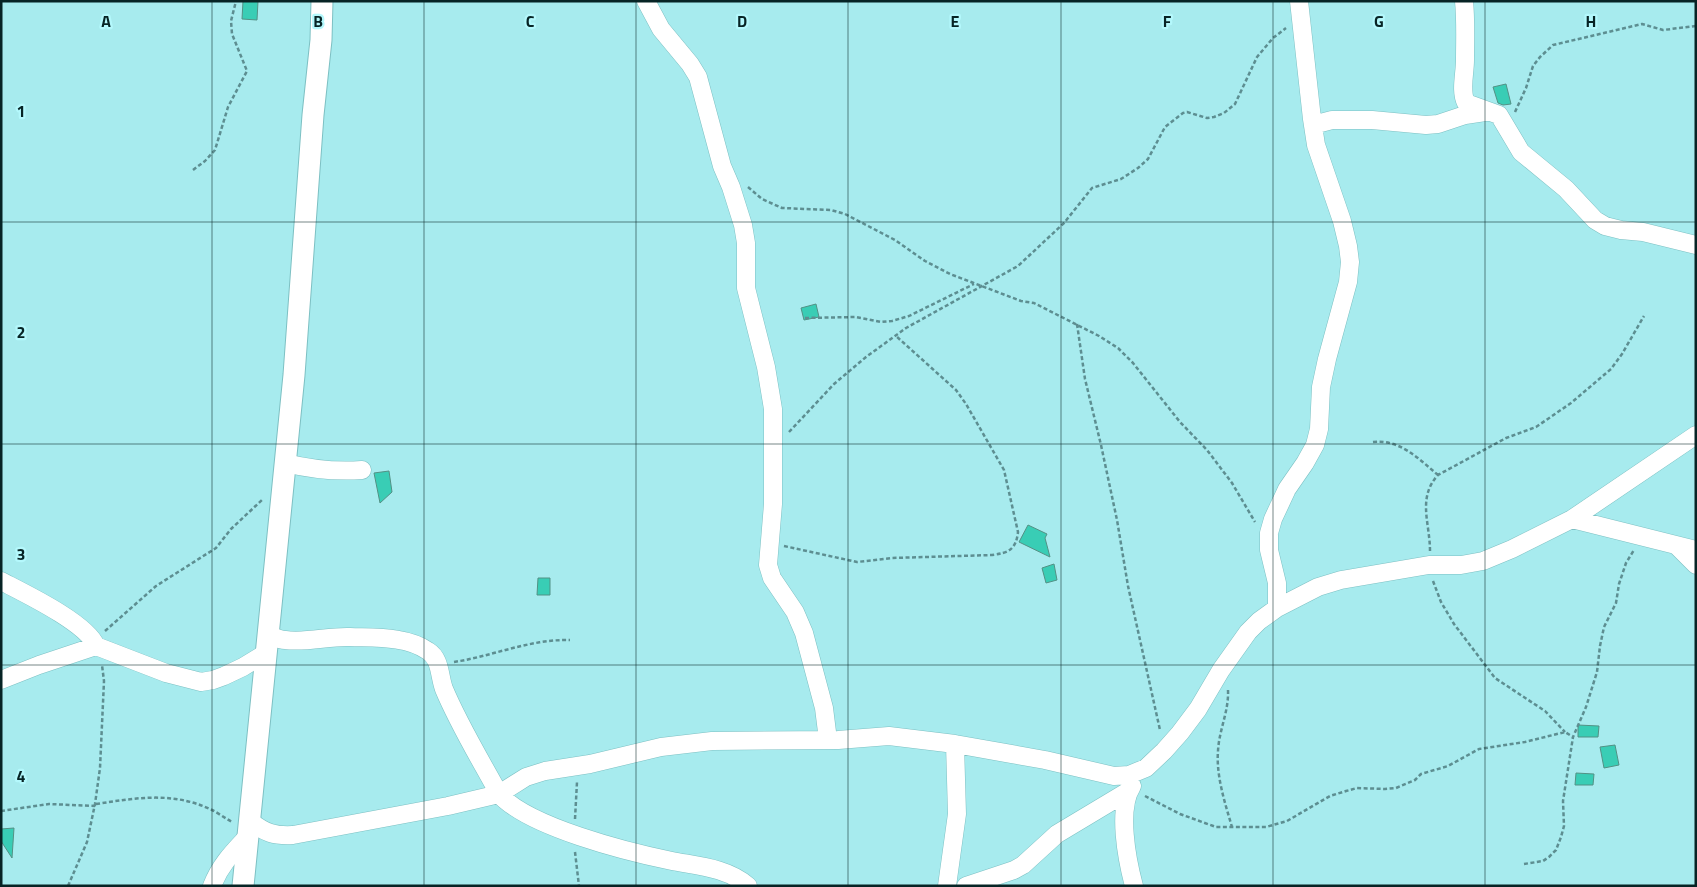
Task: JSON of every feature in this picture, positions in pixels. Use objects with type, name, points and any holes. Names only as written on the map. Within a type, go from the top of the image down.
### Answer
[{"type":"street","points":[[243,886],[294,375],[322,1]]},
{"type":"street","points":[[646,1],[660,29],[690,64],[698,77],[722,166],[743,225],[746,243],[746,288],[766,368],[773,409],[773,489],[769,570],[774,582],[800,621],[824,708],[828,740]]},
{"type":"street","points":[[1464,1],[1465,61],[1463,95],[1466,103],[1498,115],[1521,152],[1566,189],[1595,220],[1605,226],[1621,230],[1644,232],[1696,245]]},
{"type":"street","points":[[1277,608],[1278,583],[1268,550],[1269,533],[1273,519],[1287,489],[1305,463],[1319,429],[1323,378],[1348,282],[1350,262],[1342,221],[1316,145],[1300,9]]},
{"type":"street","points":[[1313,124],[1332,120],[1372,120],[1426,125],[1438,124],[1465,115],[1490,111]]},
{"type":"street","points":[[966,886],[1014,870],[1023,865],[1057,834],[1129,790],[1146,768],[1164,752],[1180,733],[1198,709],[1221,670],[1248,632],[1259,620],[1277,608],[1318,587],[1341,580],[1429,565],[1461,565],[1483,561],[1512,549],[1572,519],[1696,435]]},
{"type":"street","points":[[284,472],[312,468],[348,471],[362,470]]},
{"type":"street","points":[[1572,519],[1696,550]]},
{"type":"street","points":[[1677,546],[1696,565]]},
{"type":"street","points":[[1,581],[49,607],[80,627],[92,637],[98,647]]},
{"type":"street","points":[[1,680],[38,665],[98,647],[166,673],[200,682],[213,680],[243,668],[266,643],[338,637],[405,641],[422,646],[431,652],[438,664],[443,687],[456,716],[504,800],[540,821],[574,834],[645,856],[730,874],[748,886]]},
{"type":"street","points":[[249,829],[261,830],[279,836],[293,835],[448,806],[499,794],[533,774],[661,748],[712,741],[828,740],[889,736],[955,744],[1045,760],[1114,776],[1129,775],[1146,768]]},
{"type":"street","points":[[947,886],[956,814],[955,744]]},
{"type":"street","points":[[1129,790],[1125,834],[1134,886]]},
{"type":"street","points":[[212,886],[215,876],[225,860],[249,829]]},
{"type":"path","points":[[193,170],[215,150],[228,107],[247,71],[232,34],[231,21],[236,1]]},
{"type":"path","points":[[772,448],[834,384],[866,357],[906,328],[1018,266],[1064,223],[1092,188],[1121,179],[1148,159],[1165,127],[1183,113],[1187,112],[1207,118],[1214,117],[1224,113],[1235,104],[1240,98],[1257,57],[1273,38],[1292,21],[1300,9]]},
{"type":"path","points":[[1507,129],[1526,88],[1533,66],[1553,45],[1642,24],[1663,30],[1696,26]]},
{"type":"path","points":[[743,182],[762,199],[782,208],[832,210],[845,214],[895,240],[925,261],[950,274],[981,287],[1034,304],[1077,324],[1118,348],[1133,363],[1180,422],[1212,456],[1232,482],[1256,523]]},
{"type":"path","points":[[805,318],[856,316],[881,322],[892,321],[909,316],[974,284]]},
{"type":"path","points":[[1573,737],[1565,732],[1546,711],[1495,678],[1482,663],[1441,602],[1430,574],[1430,535],[1425,499],[1428,490],[1438,475],[1506,438],[1536,427],[1571,403],[1611,369],[1644,316]]},
{"type":"path","points":[[1077,324],[1085,379],[1117,520],[1128,586],[1164,752]]},
{"type":"path","points":[[770,547],[786,546],[857,562],[892,558],[992,556],[1005,554],[1010,550],[1017,538],[1018,532],[1004,470],[956,390],[895,336]]},
{"type":"path","points":[[1373,442],[1387,441],[1395,444],[1412,453],[1438,475]]},
{"type":"path","points":[[68,886],[87,842],[100,768],[104,681],[98,647],[95,641],[156,586],[216,548],[284,472]]},
{"type":"path","points":[[1524,864],[1543,861],[1556,850],[1564,826],[1563,801],[1573,737],[1586,707],[1597,672],[1604,627],[1616,603],[1619,584],[1626,564],[1642,536]]},
{"type":"path","points":[[438,664],[472,659],[541,641],[555,639],[570,640]]},
{"type":"path","points":[[1221,670],[1227,684],[1228,698],[1227,712],[1218,749],[1218,767],[1232,827]]},
{"type":"path","points":[[1129,790],[1200,822],[1216,827],[1266,827],[1287,821],[1330,796],[1357,788],[1396,788],[1415,780],[1421,774],[1448,766],[1479,749],[1524,742],[1565,732]]},
{"type":"path","points":[[574,766],[578,780],[574,834],[580,886]]},
{"type":"path","points":[[1,810],[49,804],[95,805],[146,797],[167,797],[203,806],[231,822],[249,829]]},
{"type":"building","points":[[243,1],[258,1],[257,20],[242,19]]},
{"type":"building","points":[[1506,84],[1511,104],[1503,105],[1498,103],[1493,87]]},
{"type":"building","points":[[816,304],[819,317],[804,320],[801,308]]},
{"type":"building","points":[[389,471],[392,492],[380,503],[374,473]]},
{"type":"building","points":[[1028,525],[1047,534],[1045,538],[1050,557],[1019,542]]},
{"type":"building","points":[[1054,564],[1057,580],[1046,583],[1042,568]]},
{"type":"building","points":[[538,578],[550,578],[550,595],[537,595]]},
{"type":"building","points":[[1578,725],[1599,726],[1598,737],[1578,737]]},
{"type":"building","points":[[1615,745],[1619,765],[1604,768],[1600,747]]},
{"type":"building","points":[[1576,773],[1594,774],[1593,785],[1575,785]]},
{"type":"building","points":[[14,828],[12,858],[1,841],[1,829]]}]
